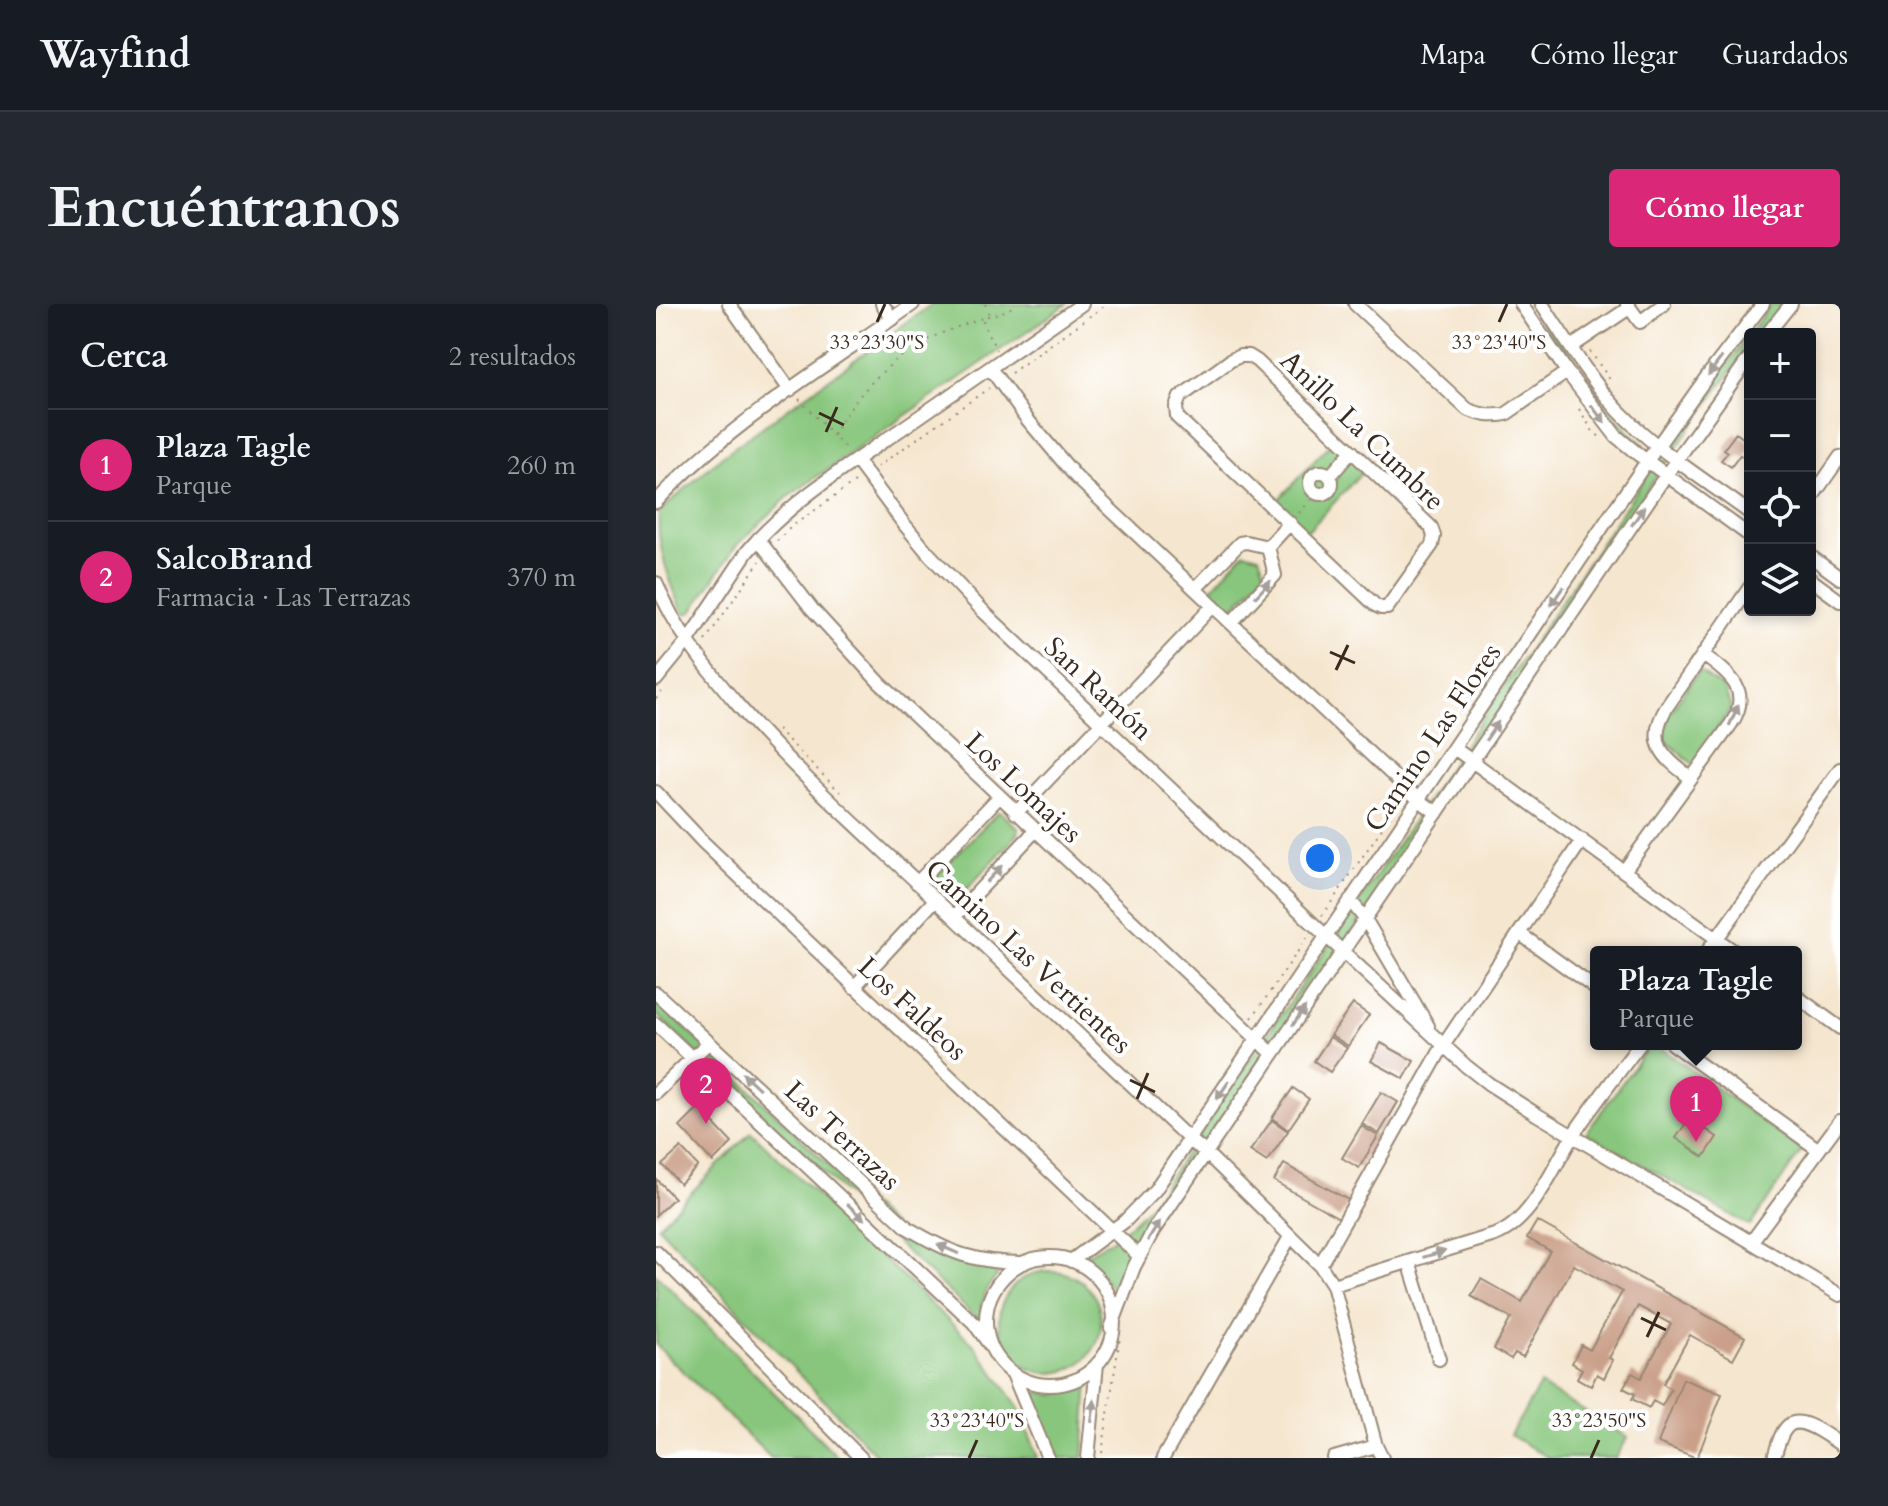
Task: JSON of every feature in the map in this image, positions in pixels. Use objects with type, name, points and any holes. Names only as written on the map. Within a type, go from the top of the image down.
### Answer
[{"type":"street","points":[[729,304],[790,390]]},
{"type":"street","points":[[882,304],[893,319]]},
{"type":"street","points":[[656,502],[713,446],[913,304]]},
{"type":"street","points":[[656,680],[687,642],[747,552],[792,508],[856,460],[1082,304]]},
{"type":"street","points":[[1355,304],[1467,409],[1481,415],[1506,414],[1567,372]]},
{"type":"street","points":[[1521,304],[1608,427],[1647,461],[1744,532]]},
{"type":"street","points":[[1542,304],[1577,344],[1606,397],[1658,446],[1744,509]]},
{"type":"street","points":[[1577,344],[1628,306],[1640,322],[1664,304]]},
{"type":"street","name":"Camino Las Flores","points":[[1071,1261],[1113,1231],[1146,1200],[1647,461],[1763,304]]},
{"type":"street","points":[[1772,328],[1791,304]]},
{"type":"street","name":"Anillo La Cumbre","points":[[1249,356],[1257,361],[1428,523],[1434,541],[1390,606],[1384,609],[1378,607],[1290,523],[1180,422],[1176,412],[1180,397],[1235,357],[1249,356]]},
{"type":"street","points":[[995,365],[999,381],[1076,477],[1419,800],[1437,813]]},
{"type":"street","name":"Camino Las Flores","points":[[1111,1328],[1139,1256],[1153,1231],[1676,459],[1744,365]]},
{"type":"street","points":[[1317,493],[1329,490],[1332,483],[1330,476],[1352,451]]},
{"type":"street","points":[[1816,491],[1840,457]]},
{"type":"street","name":"San Ramón","points":[[856,460],[904,524],[984,612],[1343,952],[1489,1084],[1840,1295]]},
{"type":"street","points":[[1268,547],[1290,523]]},
{"type":"street","name":"Los Lomajes","points":[[758,539],[812,609],[856,659],[1273,1054]]},
{"type":"street","points":[[1195,589],[1240,543],[1268,547]]},
{"type":"street","points":[[1231,623],[1275,575],[1268,547]]},
{"type":"street","points":[[1816,560],[1840,578]]},
{"type":"street","name":"Camino Las Vertientes","points":[[656,583],[687,642],[782,754],[1206,1153],[1320,1265],[1333,1285],[1376,1446],[1382,1458]]},
{"type":"street","points":[[1816,583],[1840,601]]},
{"type":"street","points":[[1691,778],[1664,756],[1658,743],[1658,728],[1663,712],[1744,596]]},
{"type":"street","points":[[1016,813],[1213,606]]},
{"type":"street","points":[[1624,871],[1735,719],[1739,705],[1738,691],[1730,676],[1703,655]]},
{"type":"street","points":[[1454,748],[1727,946]]},
{"type":"street","points":[[1711,946],[1840,769]]},
{"type":"street","name":"Los Faldeos","points":[[656,792],[703,842],[1139,1256]]},
{"type":"street","points":[[917,883],[999,797]]},
{"type":"street","points":[[954,917],[1035,831]]},
{"type":"street","points":[[1320,1265],[1440,1042],[1582,840]]},
{"type":"street","points":[[854,987],[935,900]]},
{"type":"street","points":[[1350,900],[1365,919],[1440,1042]]},
{"type":"street","points":[[1519,933],[1590,985]]},
{"type":"street","name":"Las Terrazas","points":[[656,993],[908,1228],[958,1254],[1000,1263],[1024,1263]]},
{"type":"street","points":[[1802,1000],[1840,1028]]},
{"type":"street","name":"Las Terrazas","points":[[656,1024],[974,1323],[992,1348]]},
{"type":"street","points":[[656,1093],[709,1042]]},
{"type":"street","points":[[1333,1285],[1495,1235],[1515,1225],[1528,1210],[1573,1135],[1636,1050]]},
{"type":"street","points":[[1680,1050],[1819,1150]]},
{"type":"street","points":[[1752,1241],[1840,1121]]},
{"type":"street","points":[[829,1187],[845,1170]]},
{"type":"street","points":[[1163,1458],[1290,1237]]},
{"type":"street","points":[[656,1252],[861,1458]]},
{"type":"street","points":[[1043,1257],[1071,1261],[1092,1273],[1107,1292],[1112,1316],[1104,1353],[1097,1364],[1077,1380],[1053,1386],[1036,1385],[1013,1374],[992,1348],[986,1319],[990,1300],[1005,1275],[1024,1263],[1043,1257]]},
{"type":"street","points":[[1409,1262],[1439,1359]]},
{"type":"street","points":[[1088,1458],[1097,1364]]},
{"type":"street","points":[[1013,1374],[1048,1458]]},
{"type":"street","points":[[1774,1458],[1787,1426],[1795,1422],[1807,1424],[1840,1444]]},
{"type":"street","points":[[1334,1458],[1376,1446]]},
{"type":"path","points":[[985,304],[990,316]]},
{"type":"path","points":[[833,435],[870,383],[899,358],[942,333],[1004,313],[1016,304]]},
{"type":"path","points":[[704,643],[767,551],[791,527],[1107,304]]},
{"type":"path","points":[[983,319],[984,329],[991,337],[995,365]]},
{"type":"path","points":[[1577,344],[1618,391]]},
{"type":"path","points":[[790,390],[856,460]]},
{"type":"path","points":[[1290,523],[1317,493]]},
{"type":"path","points":[[772,723],[840,792]]},
{"type":"green space","points":[[932,304],[1067,304],[789,496],[736,546],[691,613],[684,613],[665,564],[659,512],[721,457]]},
{"type":"green space","points":[[1528,304],[1536,304],[1613,415],[1644,445],[1640,450],[1606,414]]},
{"type":"green space","points":[[1771,304],[1784,304],[1764,328],[1754,328]]},
{"type":"green space","points":[[1744,341],[1744,353],[1652,482],[1346,941],[1166,1198],[1129,1259],[1117,1287],[1111,1287],[1097,1270],[1082,1262],[1082,1257],[1118,1235],[1150,1205],[1647,475]]},
{"type":"green space","points":[[1334,440],[1365,469],[1308,531],[1276,502]]},
{"type":"green space","points":[[1244,552],[1259,556],[1265,573],[1232,609],[1210,590]]},
{"type":"green space","points":[[1699,671],[1724,689],[1731,708],[1694,765],[1664,739],[1667,716]]},
{"type":"green space","points":[[998,812],[1019,829],[1018,834],[957,900],[952,900],[933,882],[934,877]]},
{"type":"green space","points":[[656,1002],[899,1233],[954,1262],[1001,1271],[986,1292],[980,1316],[975,1317],[656,1014]]},
{"type":"green space","points":[[1646,1050],[1663,1050],[1802,1150],[1750,1226],[1586,1133]]},
{"type":"green space","points":[[751,1132],[975,1346],[1020,1409],[1038,1458],[879,1458],[658,1226]]},
{"type":"green space","points":[[1050,1271],[1070,1275],[1086,1286],[1097,1302],[1101,1322],[1097,1342],[1086,1358],[1070,1369],[1050,1373],[1030,1369],[1014,1358],[1003,1342],[999,1322],[1003,1302],[1014,1286],[1030,1275]]},
{"type":"green space","points":[[656,1274],[839,1458],[771,1458],[656,1345]]},
{"type":"green space","points":[[1088,1382],[1083,1458],[1054,1458],[1028,1390],[1054,1395]]},
{"type":"green space","points":[[1540,1385],[1628,1437],[1616,1458],[1549,1458],[1510,1435]]},
{"type":"building","points":[[1736,433],[1744,439],[1744,458],[1740,455],[1731,467],[1721,460],[1728,452],[1724,449]]},
{"type":"building","points":[[1353,1004],[1369,1015],[1348,1046],[1331,1035]]},
{"type":"building","points":[[1330,1037],[1347,1048],[1330,1072],[1314,1061]]},
{"type":"building","points":[[1381,1043],[1414,1061],[1404,1079],[1371,1061]]},
{"type":"building","points":[[1293,1088],[1309,1099],[1288,1130],[1272,1118]]},
{"type":"building","points":[[1381,1092],[1398,1102],[1379,1134],[1362,1124]]},
{"type":"building","points":[[699,1108],[732,1143],[713,1162],[680,1127]]},
{"type":"building","points":[[1690,1118],[1717,1137],[1704,1157],[1676,1138]]},
{"type":"building","points":[[1272,1120],[1288,1131],[1267,1162],[1250,1151]]},
{"type":"building","points":[[1361,1126],[1378,1136],[1359,1168],[1342,1158]]},
{"type":"building","points":[[681,1148],[698,1166],[680,1184],[662,1165]]},
{"type":"building","points":[[1284,1164],[1350,1201],[1339,1218],[1274,1181]]},
{"type":"building","points":[[656,1179],[674,1198],[656,1215]]},
{"type":"building","points":[[1537,1221],[1745,1337],[1733,1359],[1690,1335],[1663,1384],[1671,1389],[1662,1406],[1653,1401],[1649,1408],[1632,1399],[1635,1394],[1623,1388],[1632,1373],[1641,1378],[1671,1324],[1638,1306],[1609,1358],[1613,1360],[1604,1378],[1597,1374],[1591,1386],[1577,1378],[1582,1369],[1572,1363],[1581,1345],[1590,1350],[1622,1292],[1574,1265],[1523,1357],[1515,1353],[1511,1359],[1494,1349],[1511,1318],[1471,1296],[1481,1279],[1522,1302],[1550,1251],[1527,1238]]},
{"type":"building","points":[[1683,1379],[1722,1394],[1697,1458],[1658,1443]]},
{"type":"place","name":"SalcoBrand","points":[[706,1124]]},
{"type":"place","name":"Plaza Tagle","points":[[1696,1142]]}]
